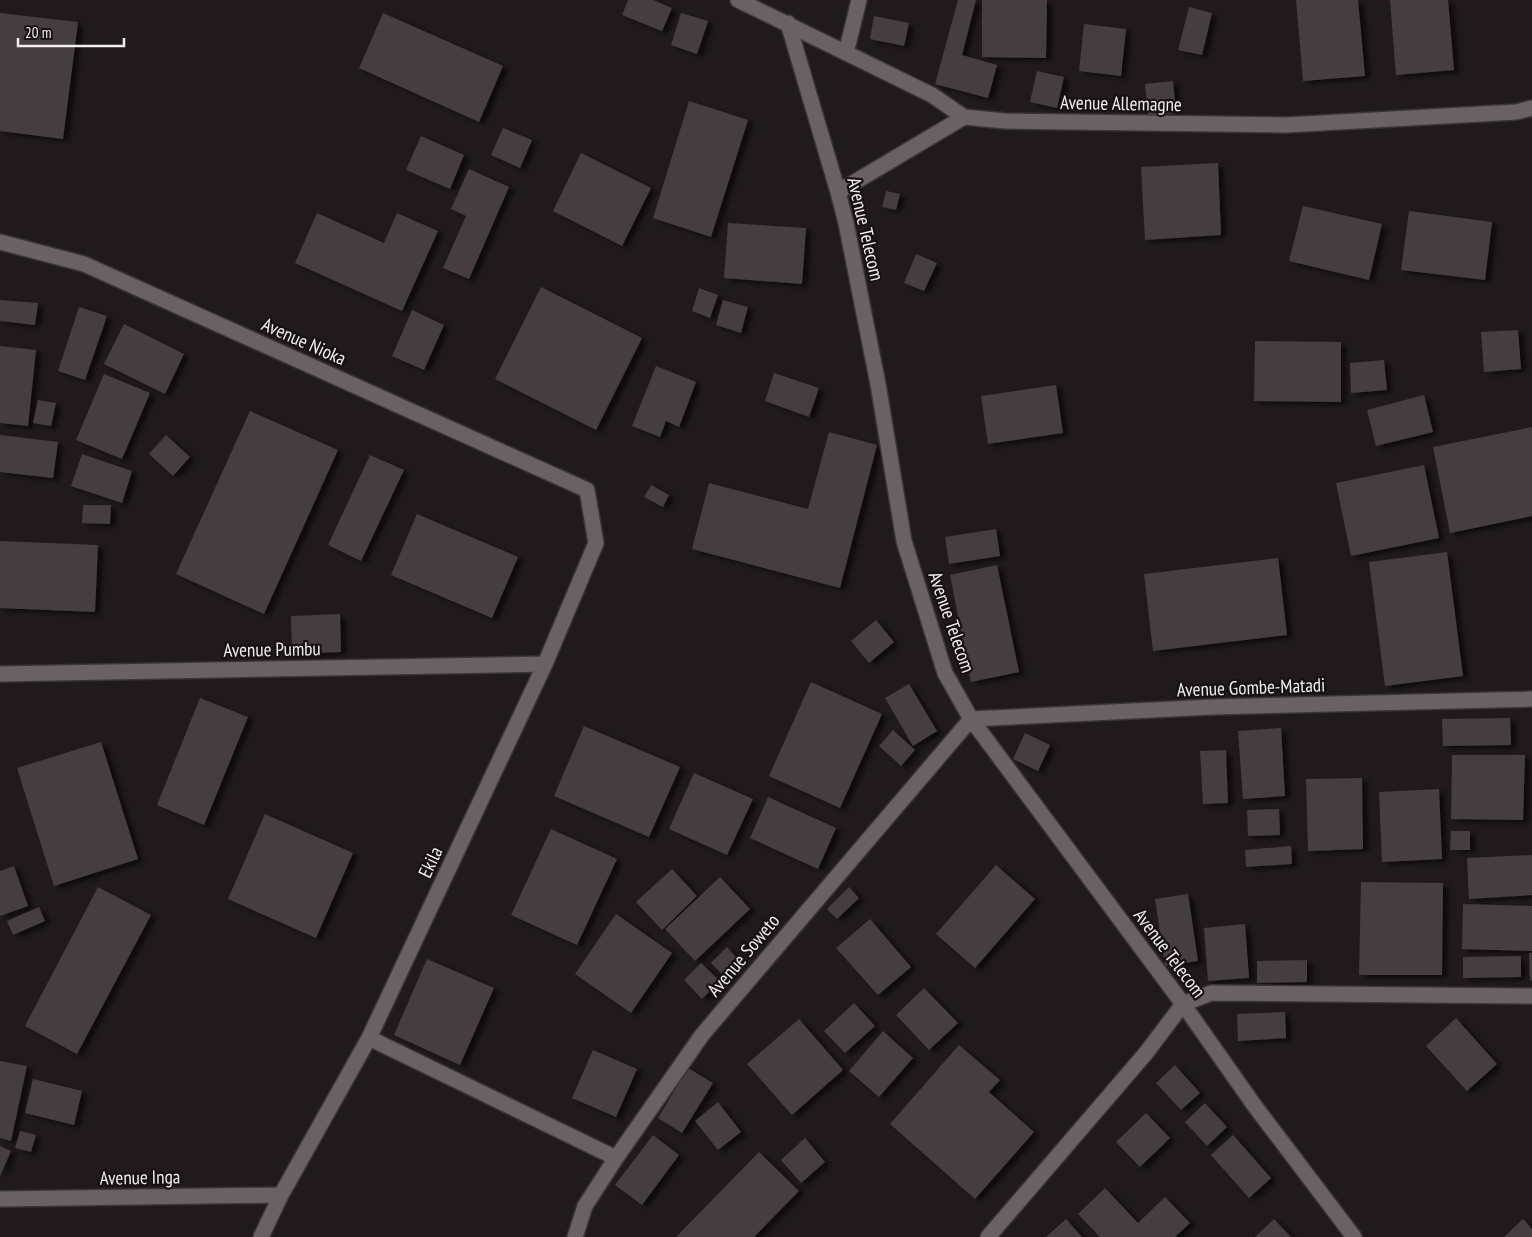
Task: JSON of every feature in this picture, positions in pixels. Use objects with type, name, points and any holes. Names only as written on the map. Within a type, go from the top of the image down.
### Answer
[{"type":"street","name":"Avenue Allemagne","points":[[738,0],[932,95],[964,117],[1005,121],[1286,125],[1516,112],[1532,108]]},
{"type":"street","points":[[846,53],[859,0]]},
{"type":"street","name":"Avenue Telecom","points":[[788,24],[838,192],[878,384],[904,541],[945,673],[971,719],[1183,1004],[1254,1105],[1354,1237]]},
{"type":"street","points":[[838,192],[964,117]]},
{"type":"street","name":"Avenue Nioka","points":[[0,242],[84,264],[587,490]]},
{"type":"street","name":"Ekila","points":[[261,1237],[281,1195],[370,1038],[545,664],[596,543],[587,490]]},
{"type":"street","name":"Avenue Pumbu","points":[[0,674],[545,664]]},
{"type":"street","name":"Avenue Gombe-Matadi","points":[[971,719],[1213,707],[1532,699]]},
{"type":"street","name":"Avenue Soweto","points":[[575,1237],[585,1206],[616,1158],[702,1035],[971,719]]},
{"type":"street","points":[[988,1237],[1146,1053],[1183,1004],[1211,993],[1532,996]]},
{"type":"street","points":[[370,1038],[616,1158]]},
{"type":"street","name":"Avenue Inga","points":[[0,1198],[281,1195]]},
{"type":"building","points":[[628,0],[653,0],[672,8],[662,31],[622,15]]},
{"type":"building","points":[[958,0],[976,0],[962,55],[997,65],[988,98],[935,84]]},
{"type":"building","points":[[982,0],[1047,0],[1046,58],[982,57]]},
{"type":"building","points":[[1296,0],[1358,0],[1365,76],[1303,81]]},
{"type":"building","points":[[1390,0],[1448,0],[1454,70],[1396,75]]},
{"type":"building","points":[[1189,7],[1212,13],[1202,55],[1178,50]]},
{"type":"building","points":[[0,13],[78,22],[63,139],[0,131]]},
{"type":"building","points":[[383,13],[503,66],[479,122],[359,68]]},
{"type":"building","points":[[681,13],[708,21],[697,54],[671,45]]},
{"type":"building","points":[[874,16],[909,23],[904,46],[870,39]]},
{"type":"building","points":[[1084,24],[1126,29],[1121,76],[1079,71]]},
{"type":"building","points":[[1037,71],[1064,77],[1057,108],[1030,102]]},
{"type":"building","points":[[1173,81],[1176,113],[1148,116],[1145,84]]},
{"type":"building","points":[[689,101],[748,120],[711,237],[653,218]]},
{"type":"building","points":[[503,128],[532,140],[520,168],[491,155]]},
{"type":"building","points":[[421,136],[464,155],[450,189],[406,170]]},
{"type":"building","points":[[581,153],[651,188],[622,246],[553,211]]},
{"type":"building","points":[[1218,163],[1221,235],[1145,240],[1141,167]]},
{"type":"building","points":[[469,169],[509,187],[469,279],[443,268],[466,216],[451,209]]},
{"type":"building","points":[[886,191],[900,194],[896,210],[882,207]]},
{"type":"building","points":[[1303,206],[1382,224],[1369,280],[1289,261]]},
{"type":"building","points":[[1409,211],[1492,222],[1485,280],[1401,270]]},
{"type":"building","points":[[317,213],[384,243],[397,213],[438,231],[402,311],[295,263]]},
{"type":"building","points":[[728,223],[806,228],[802,284],[724,278]]},
{"type":"building","points":[[916,254],[937,263],[924,291],[904,283]]},
{"type":"building","points":[[541,287],[642,338],[596,430],[495,379]]},
{"type":"building","points":[[699,288],[718,295],[710,318],[692,311]]},
{"type":"building","points":[[0,300],[38,303],[35,325],[0,321]]},
{"type":"building","points":[[723,300],[748,307],[741,333],[716,325]]},
{"type":"building","points":[[79,307],[107,316],[85,380],[58,371]]},
{"type":"building","points":[[412,310],[444,325],[424,370],[392,356]]},
{"type":"building","points":[[124,324],[184,354],[165,394],[104,364]]},
{"type":"building","points":[[1518,330],[1521,369],[1484,372],[1481,332]]},
{"type":"building","points":[[1255,341],[1341,342],[1341,402],[1254,401]]},
{"type":"building","points":[[0,346],[36,350],[28,426],[0,423]]},
{"type":"building","points":[[1384,360],[1387,390],[1351,393],[1350,363]]},
{"type":"building","points":[[656,366],[696,382],[679,427],[666,421],[660,437],[632,426]]},
{"type":"building","points":[[774,373],[819,388],[809,417],[765,401]]},
{"type":"building","points":[[104,374],[150,393],[122,459],[76,440]]},
{"type":"building","points":[[1056,385],[1063,433],[988,444],[981,396]]},
{"type":"building","points":[[1424,395],[1433,432],[1376,446],[1367,410]]},
{"type":"building","points":[[38,400],[56,403],[51,426],[33,423]]},
{"type":"building","points":[[250,411],[338,450],[264,614],[176,574]]},
{"type":"building","points":[[1532,427],[1532,516],[1450,533],[1433,447]]},
{"type":"building","points":[[829,432],[877,445],[840,588],[692,549],[709,483],[808,509]]},
{"type":"building","points":[[0,435],[58,442],[53,478],[0,472]]},
{"type":"building","points":[[166,435],[190,457],[173,476],[149,454]]},
{"type":"building","points":[[82,454],[132,471],[122,503],[71,486]]},
{"type":"building","points":[[370,455],[404,470],[361,561],[328,545]]},
{"type":"building","points":[[1424,465],[1439,538],[1351,556],[1336,483]]},
{"type":"building","points":[[651,485],[669,495],[663,507],[644,497]]},
{"type":"building","points":[[83,505],[111,505],[110,524],[82,523]]},
{"type":"building","points":[[417,514],[518,557],[492,618],[391,575]]},
{"type":"building","points":[[996,529],[1000,556],[949,564],[945,537]]},
{"type":"building","points":[[0,541],[98,545],[95,612],[0,608]]},
{"type":"building","points":[[1447,552],[1463,676],[1385,686],[1369,562]]},
{"type":"building","points":[[1278,558],[1287,635],[1153,651],[1144,574]]},
{"type":"building","points":[[997,565],[1019,672],[971,682],[950,575]]},
{"type":"building","points":[[340,614],[341,652],[292,654],[291,616]]},
{"type":"building","points":[[876,620],[894,642],[869,663],[851,641]]},
{"type":"building","points":[[811,682],[882,714],[840,808],[769,776]]},
{"type":"building","points":[[909,684],[937,731],[913,746],[885,698]]},
{"type":"building","points":[[200,698],[248,717],[204,825],[157,805]]},
{"type":"building","points":[[1510,718],[1511,745],[1443,746],[1442,719]]},
{"type":"building","points":[[584,726],[680,767],[649,837],[554,796]]},
{"type":"building","points":[[1281,728],[1285,796],[1243,799],[1238,731]]},
{"type":"building","points":[[893,730],[915,750],[901,766],[879,746]]},
{"type":"building","points":[[1025,733],[1050,745],[1038,771],[1013,759]]},
{"type":"building","points":[[101,742],[138,859],[54,886],[17,768]]},
{"type":"building","points":[[1226,750],[1228,803],[1203,804],[1200,751]]},
{"type":"building","points":[[1452,755],[1525,755],[1523,820],[1451,819]]},
{"type":"building","points":[[694,773],[753,799],[727,855],[669,829]]},
{"type":"building","points":[[1362,778],[1363,849],[1308,851],[1306,779]]},
{"type":"building","points":[[1439,789],[1442,859],[1382,862],[1379,792]]},
{"type":"building","points":[[768,797],[836,828],[818,869],[750,838]]},
{"type":"building","points":[[1279,809],[1280,835],[1248,836],[1247,810]]},
{"type":"building","points":[[265,814],[353,853],[316,938],[228,899]]},
{"type":"building","points":[[551,829],[617,859],[577,945],[511,915]]},
{"type":"building","points":[[1451,831],[1470,831],[1470,850],[1450,850]]},
{"type":"building","points":[[1291,846],[1292,864],[1246,867],[1245,850]]},
{"type":"building","points":[[1532,855],[1532,895],[1469,899],[1467,858]]},
{"type":"building","points":[[996,865],[1035,899],[975,968],[936,934]]},
{"type":"building","points":[[14,866],[28,906],[0,916],[0,871]]},
{"type":"building","points":[[672,869],[697,896],[662,930],[636,902]]},
{"type":"building","points":[[720,877],[750,909],[695,961],[665,929]]},
{"type":"building","points":[[1361,882],[1443,883],[1442,975],[1359,975]]},
{"type":"building","points":[[98,887],[151,915],[77,1054],[25,1026]]},
{"type":"building","points":[[849,887],[859,898],[837,919],[827,909]]},
{"type":"building","points":[[1188,894],[1198,961],[1165,966],[1155,899]]},
{"type":"building","points":[[1463,904],[1532,906],[1532,951],[1462,949]]},
{"type":"building","points":[[39,907],[45,921],[13,935],[7,921]]},
{"type":"building","points":[[616,914],[672,953],[631,1013],[575,974]]},
{"type":"building","points":[[870,919],[911,967],[878,995],[836,948]]},
{"type":"building","points":[[1245,924],[1249,978],[1208,981],[1204,928]]},
{"type":"building","points":[[727,947],[737,958],[722,974],[711,963]]},
{"type":"building","points":[[1529,953],[1532,953],[1532,980],[1530,981]]},
{"type":"building","points":[[1521,956],[1521,977],[1463,978],[1463,957]]},
{"type":"building","points":[[427,959],[494,988],[460,1065],[394,1035]]},
{"type":"building","points":[[1307,960],[1307,982],[1257,983],[1257,961]]},
{"type":"building","points":[[701,963],[720,981],[702,999],[684,980]]},
{"type":"building","points":[[924,988],[958,1023],[929,1050],[896,1015]]},
{"type":"building","points":[[854,1003],[875,1026],[845,1053],[824,1031]]},
{"type":"building","points":[[1285,1012],[1286,1038],[1238,1041],[1237,1014]]},
{"type":"building","points":[[1456,1018],[1497,1064],[1467,1091],[1426,1046]]},
{"type":"building","points":[[799,1019],[843,1070],[792,1115],[747,1064]]},
{"type":"building","points":[[883,1031],[913,1058],[879,1097],[849,1071]]},
{"type":"building","points":[[959,1045],[1000,1080],[989,1092],[1034,1132],[975,1199],[890,1124]]},
{"type":"building","points":[[593,1050],[637,1069],[616,1117],[572,1098]]},
{"type":"building","points":[[0,1061],[27,1066],[11,1141],[0,1138]]},
{"type":"building","points":[[1175,1065],[1200,1093],[1181,1110],[1156,1083]]},
{"type":"building","points":[[688,1068],[713,1083],[682,1133],[658,1118]]},
{"type":"building","points":[[33,1079],[82,1091],[74,1125],[25,1113]]},
{"type":"building","points":[[718,1102],[741,1132],[718,1150],[695,1121]]},
{"type":"building","points":[[1205,1103],[1227,1127],[1207,1146],[1185,1122]]},
{"type":"building","points":[[1146,1113],[1170,1138],[1140,1167],[1116,1142]]},
{"type":"building","points":[[20,1131],[36,1135],[31,1152],[15,1148]]},
{"type":"building","points":[[653,1135],[679,1155],[642,1205],[615,1185]]},
{"type":"building","points":[[1233,1135],[1271,1178],[1249,1198],[1211,1155]]},
{"type":"building","points":[[805,1138],[825,1162],[801,1183],[781,1160]]},
{"type":"building","points":[[0,1146],[11,1151],[0,1176]]},
{"type":"building","points":[[759,1152],[799,1191],[754,1237],[676,1237]]},
{"type":"building","points":[[1105,1188],[1138,1223],[1165,1197],[1190,1223],[1175,1237],[1100,1237],[1078,1214]]},
{"type":"building","points":[[1066,1219],[1082,1237],[1046,1237]]},
{"type":"building","points":[[1274,1219],[1291,1237],[1255,1237]]},
{"type":"building","points":[[1523,1219],[1532,1229],[1532,1237],[1504,1237]]}]
